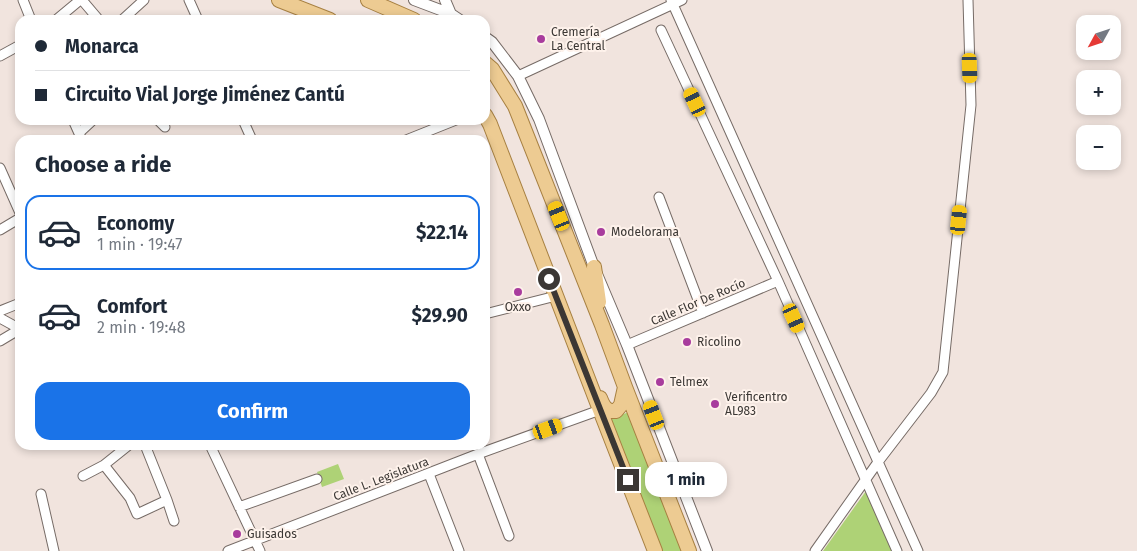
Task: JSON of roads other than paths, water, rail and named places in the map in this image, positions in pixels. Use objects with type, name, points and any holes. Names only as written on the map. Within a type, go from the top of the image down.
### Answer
[{"type":"main road","points":[[279,0],[317,15]]},
{"type":"main road","points":[[368,0],[402,15]]},
{"type":"main road","points":[[490,67],[515,106],[689,551]]},
{"type":"main road","points":[[490,124],[656,551]]},
{"type":"main road","points":[[594,267],[602,325]]},
{"type":"main road","points":[[571,334],[578,342],[602,404],[606,409],[611,412],[619,408],[625,387]]},
{"type":"street","points":[[23,0],[29,15]]},
{"type":"street","points":[[62,15],[81,0],[94,15]]},
{"type":"street","points":[[128,15],[144,0]]},
{"type":"street","points":[[189,0],[195,15]]},
{"type":"street","points":[[414,0],[451,14]]},
{"type":"street","points":[[445,0],[451,14]]},
{"type":"street","points":[[518,76],[671,2],[682,0]]},
{"type":"street","points":[[815,551],[878,462],[932,393],[943,372],[971,105],[968,0]]},
{"type":"street","points":[[671,2],[918,551]]},
{"type":"street","points":[[662,30],[778,282],[897,551]]},
{"type":"street","points":[[490,41],[518,76],[539,119],[594,267],[627,345],[707,551]]},
{"type":"street","points":[[0,56],[15,48]]},
{"type":"street","points":[[81,135],[89,125]]},
{"type":"street","points":[[163,125],[166,128]]},
{"type":"street","points":[[418,135],[444,125]]},
{"type":"street","points":[[0,168],[15,202]]},
{"type":"street","points":[[659,197],[704,313]]},
{"type":"street","points":[[0,230],[15,221]]},
{"type":"street","name":"Calle Flor De Rocío","points":[[627,345],[778,282]]},
{"type":"street","points":[[490,313],[556,296]]},
{"type":"street","points":[[0,310],[15,305]]},
{"type":"street","points":[[0,318],[15,326]]},
{"type":"street","points":[[0,341],[15,332]]},
{"type":"street","name":"Calle L. Legislatura","points":[[490,450],[600,410]]},
{"type":"street","points":[[83,476],[104,465],[123,450]]},
{"type":"street","points":[[147,450],[174,521]]},
{"type":"street","points":[[212,450],[260,551]]},
{"type":"street","name":"Calle L. Legislatura","points":[[228,551],[489,450]]},
{"type":"street","points":[[478,454],[510,536]]},
{"type":"street","points":[[104,465],[130,498],[137,514],[167,500]]},
{"type":"street","points":[[429,474],[459,551]]},
{"type":"street","points":[[239,507],[317,479]]},
{"type":"street","points":[[40,494],[54,551]]},
{"type":"place","name":"Cremería La Central","points":[[541,39]]},
{"type":"place","name":"Modelorama","points":[[601,232]]},
{"type":"place","name":"Oxxo","points":[[518,292]]},
{"type":"place","name":"Ricolino","points":[[687,342]]},
{"type":"place","name":"Telmex","points":[[660,382]]},
{"type":"place","name":"Verificentro AL983","points":[[715,404]]},
{"type":"place","name":"Guisados","points":[[237,534]]}]
